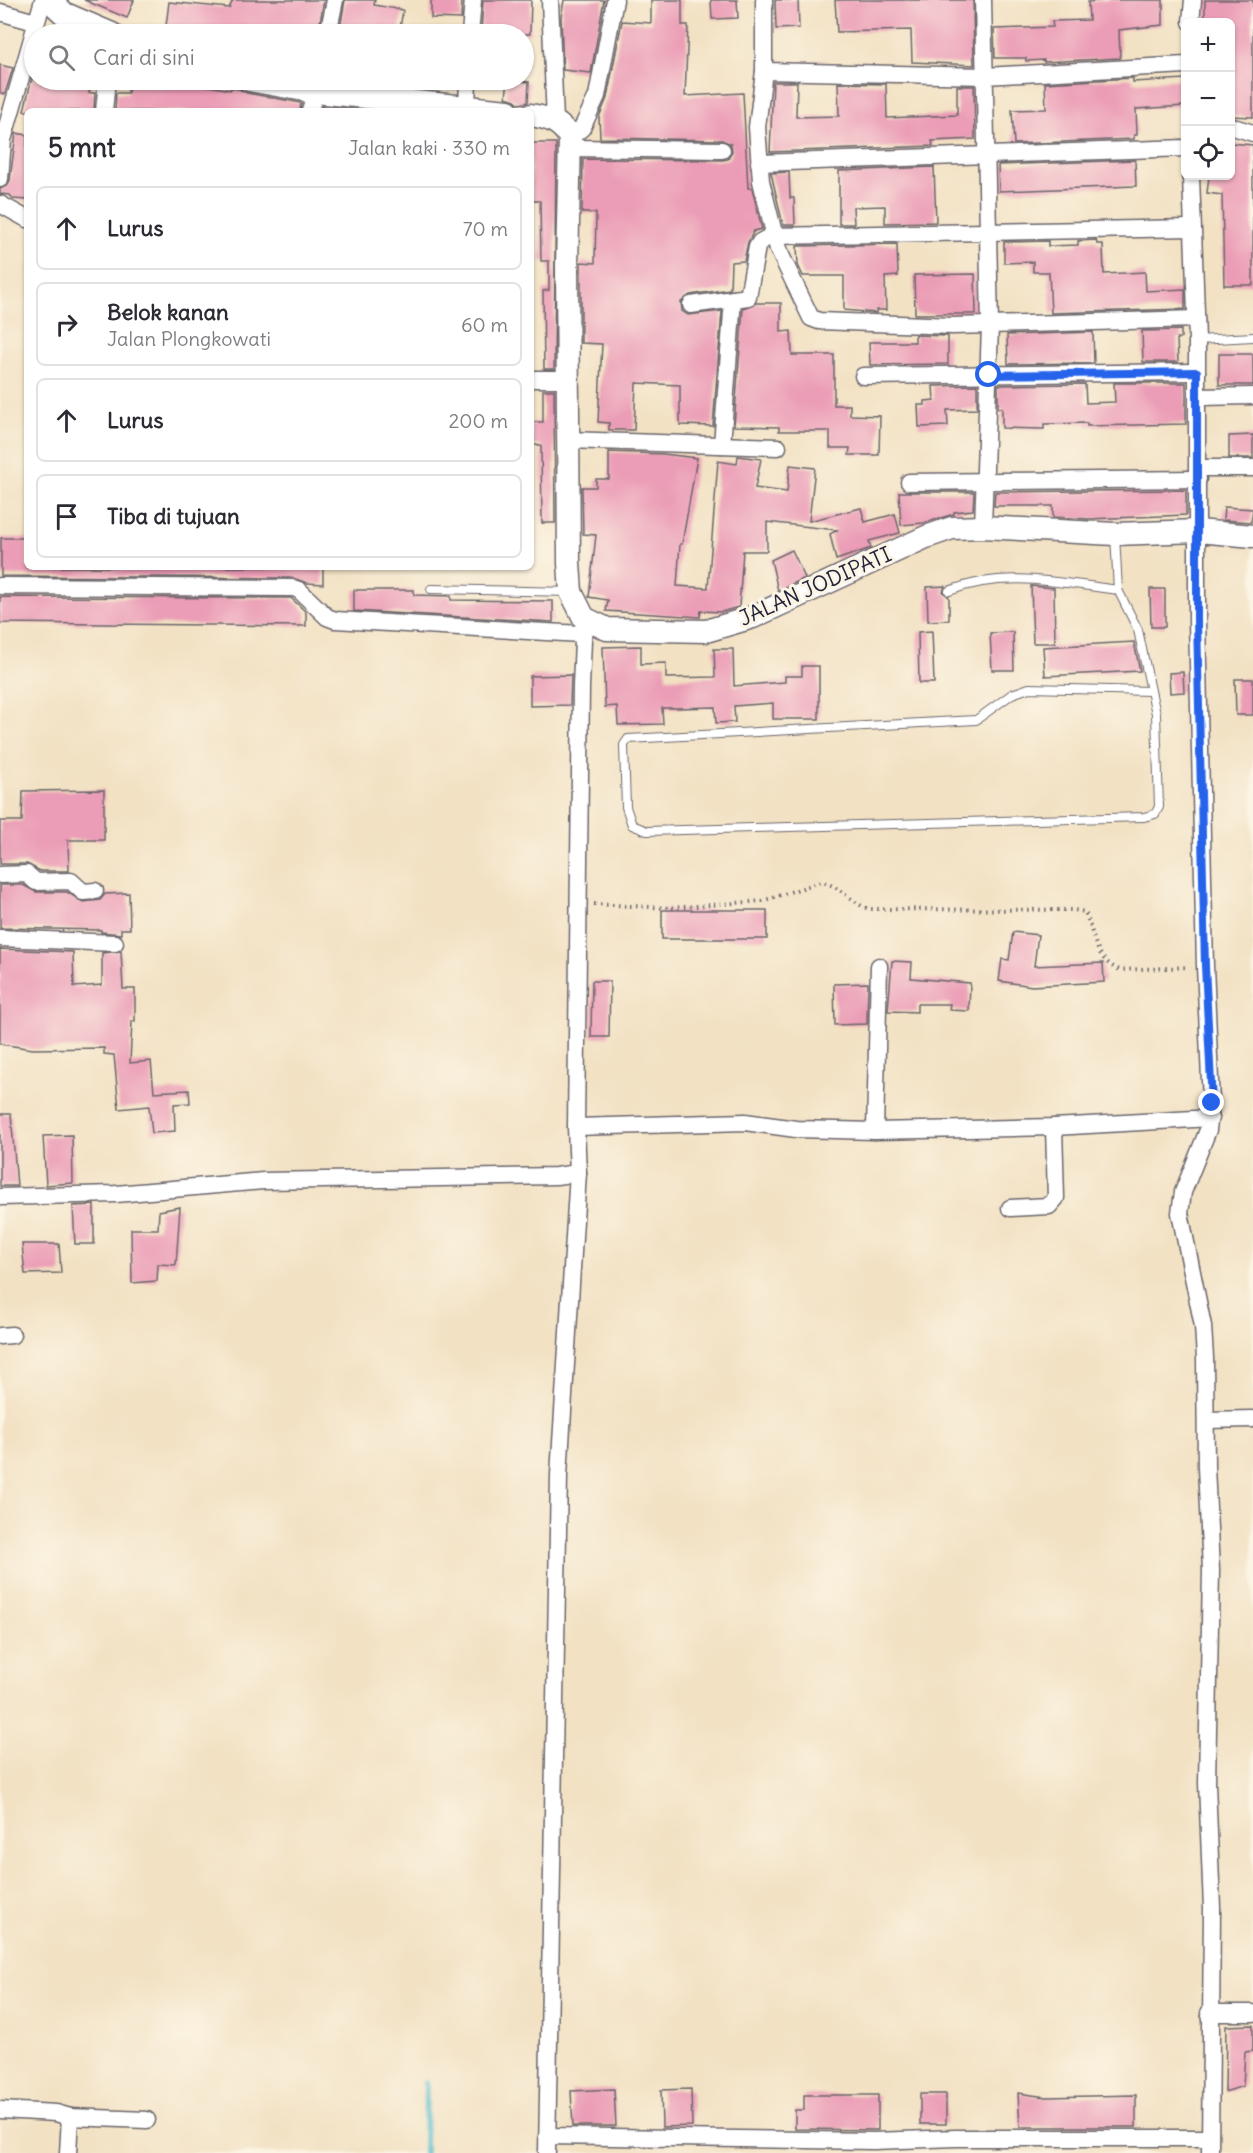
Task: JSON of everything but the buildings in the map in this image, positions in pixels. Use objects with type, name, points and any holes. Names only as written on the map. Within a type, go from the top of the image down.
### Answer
[{"type":"street","points":[[0,12],[35,22],[43,0]]},
{"type":"street","points":[[49,0],[63,13],[88,24]]},
{"type":"street","points":[[330,24],[335,0]]},
{"type":"street","points":[[472,24],[473,0]]},
{"type":"street","points":[[550,0],[555,121]]},
{"type":"street","points":[[570,143],[582,128],[597,96],[615,0]]},
{"type":"street","points":[[764,0],[764,71],[757,127],[759,163],[770,237],[814,320],[990,326],[1196,319]]},
{"type":"street","points":[[982,0],[990,326],[983,527]]},
{"type":"street","points":[[1191,18],[1193,0]]},
{"type":"street","points":[[0,179],[3,140],[24,63]]},
{"type":"street","points":[[764,71],[985,75],[1181,65]]},
{"type":"street","points":[[104,108],[106,90]]},
{"type":"street","points":[[295,90],[408,106],[467,108],[468,90]]},
{"type":"street","points":[[534,116],[555,121],[564,128],[570,143],[567,440],[571,592],[583,626],[576,1127],[578,1173],[559,1475],[547,2145],[874,2147],[1209,2145],[1212,1908],[1207,1783],[1211,1570],[1203,1326],[1180,1213],[1183,1192],[1211,1118],[1205,966],[1197,340],[1191,180]]},
{"type":"street","points":[[1235,128],[1253,133]]},
{"type":"street","points":[[570,143],[722,150]]},
{"type":"street","points":[[759,163],[1181,148]]},
{"type":"street","points":[[0,204],[24,217]]},
{"type":"street","points":[[691,305],[746,299],[749,296],[757,247],[770,237],[1192,228]]},
{"type":"street","points":[[722,445],[733,299]]},
{"type":"street","points":[[863,375],[1197,372]]},
{"type":"street","points":[[535,379],[569,379]]},
{"type":"street","points":[[1198,397],[1253,396]]},
{"type":"street","points":[[567,440],[778,447]]},
{"type":"street","points":[[909,482],[1198,473],[1253,468]]},
{"type":"street","name":"JALAN JODIPATI","points":[[583,626],[607,629],[705,631],[753,617],[926,537],[952,528],[983,527],[1115,534],[1198,531],[1253,536]]},
{"type":"street","points":[[0,586],[293,588],[335,620],[583,626]]},
{"type":"street","points":[[0,875],[27,874],[36,882],[71,881],[83,892],[95,891]]},
{"type":"street","points":[[0,938],[115,943]]},
{"type":"street","points":[[875,1131],[879,966]]},
{"type":"street","points":[[576,1127],[745,1122],[796,1129],[875,1131],[1054,1127],[1211,1118]]},
{"type":"street","points":[[1010,1208],[1048,1206],[1056,1198],[1054,1127]]},
{"type":"street","points":[[0,1197],[116,1194],[263,1181],[512,1178],[578,1173]]},
{"type":"street","points":[[1206,1420],[1253,1419]]},
{"type":"street","points":[[1209,2013],[1253,2013]]},
{"type":"street","points":[[0,2110],[56,2113],[70,2117],[147,2120]]},
{"type":"street","points":[[68,2153],[70,2117]]},
{"type":"lane","points":[[1197,340],[1253,338]]},
{"type":"lane","points":[[1115,534],[1118,590],[1138,630],[1156,714],[1159,807],[1150,816],[647,831],[632,825],[627,813],[624,745],[628,739],[976,720],[1012,694],[1029,688],[1150,691]]},
{"type":"lane","points":[[949,591],[965,585],[1011,578],[1118,590]]},
{"type":"lane","points":[[431,590],[571,592]]},
{"type":"path","points":[[579,904],[670,908],[762,902],[821,882],[831,884],[858,905],[869,909],[1074,910],[1085,912],[1101,957],[1109,965],[1120,970],[1205,966]]},
{"type":"waterway","points":[[425,2153],[426,2083]]},
{"type":"route","points":[[989,375],[1197,372],[1197,620],[1205,966],[1212,1103]]}]
